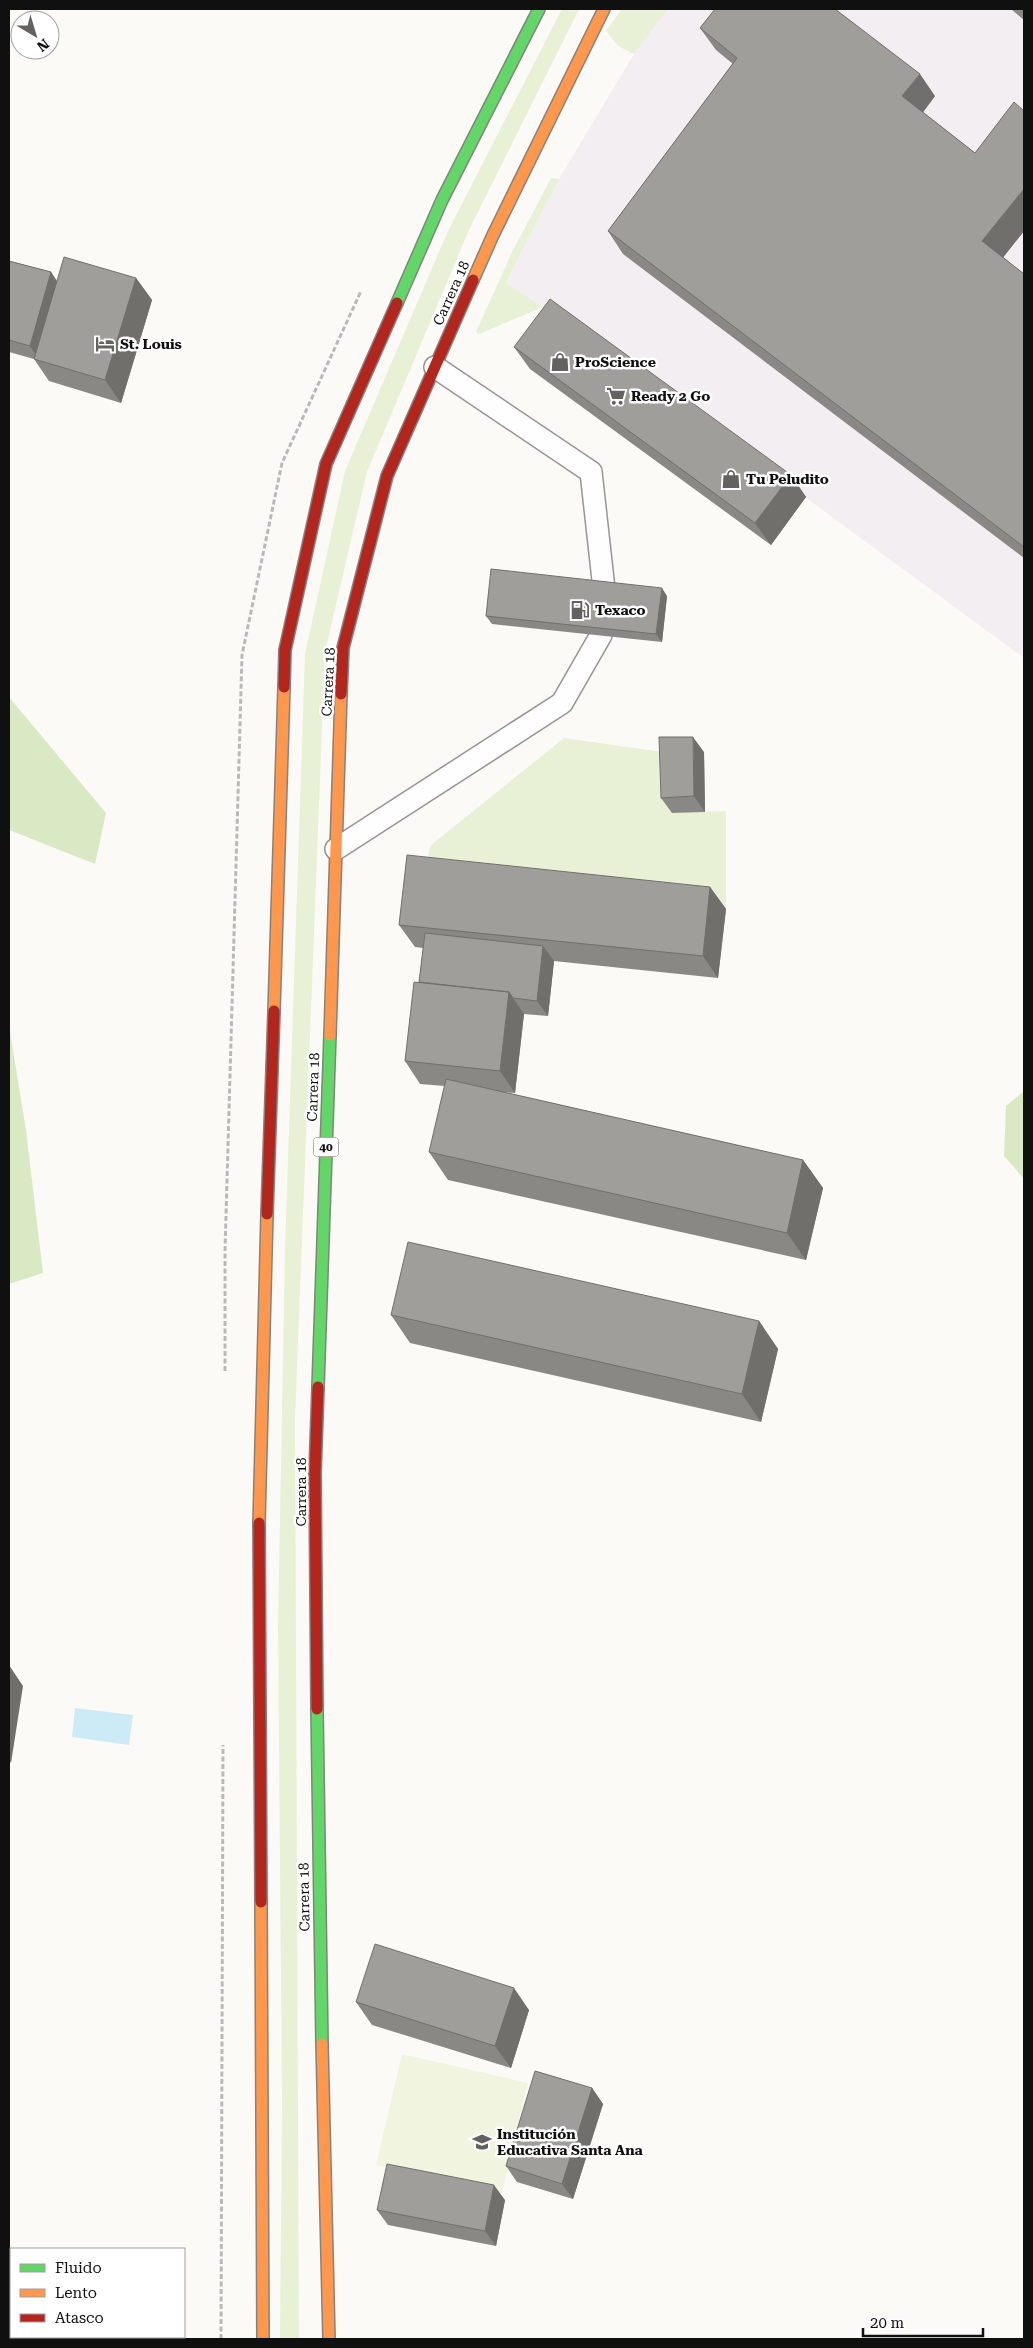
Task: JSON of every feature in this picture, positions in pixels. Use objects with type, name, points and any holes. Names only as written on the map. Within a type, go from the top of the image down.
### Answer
[{"type":"main road","points":[[263,2339],[259,1478],[285,650],[326,464],[442,200],[539,9]]},
{"type":"main road","name":"Carrera 18","points":[[329,2339],[318,1844],[315,1474],[343,648],[387,476],[493,234],[604,9]]},
{"type":"lane","points":[[435,367],[591,472],[604,589]]},
{"type":"lane","points":[[336,849],[562,704],[601,635]]},
{"type":"shaded area","name":"ProScience","points":[[668,9],[1024,9],[1024,658],[565,321],[506,283],[559,179],[634,54]]},
{"type":"green space","points":[[562,9],[579,9],[469,230],[367,472],[325,652],[295,1419],[299,2339],[280,2339],[282,2104],[278,1626],[285,1248],[305,654],[345,471],[448,231]]},
{"type":"green space","points":[[622,9],[668,9],[634,54],[618,46],[606,31]]},
{"type":"green space","points":[[551,178],[559,179],[506,283],[543,307],[479,334],[476,332],[512,252]]},
{"type":"green space","points":[[9,697],[106,813],[95,864],[9,830]]},
{"type":"green space","points":[[564,738],[670,753],[672,813],[726,811],[726,909],[422,877],[431,845]]},
{"type":"green space","points":[[9,1026],[26,1130],[43,1273],[9,1284]]},
{"type":"green space","points":[[1024,1091],[1024,1179],[1004,1156],[1006,1106]]},
{"type":"green space","points":[[402,2054],[528,2083],[502,2193],[376,2165]]},
{"type":"water","points":[[75,1708],[133,1715],[129,1745],[72,1737]]},
{"type":"building","points":[[715,9],[835,9],[920,74],[902,96],[975,153],[1014,102],[1024,111],[1024,189],[982,241],[1024,274],[1024,547],[608,231],[737,58],[700,28]]},
{"type":"building","points":[[64,257],[136,278],[105,380],[34,359]]},
{"type":"building","points":[[9,261],[51,272],[30,346],[9,340]]},
{"type":"building","points":[[550,299],[791,475],[755,523],[514,347]]},
{"type":"building","name":"Texaco","points":[[491,569],[662,588],[656,634],[486,616]]},
{"type":"building","points":[[659,737],[693,737],[694,796],[661,798]]},
{"type":"building","points":[[407,855],[710,887],[703,956],[399,925]]},
{"type":"building","points":[[425,933],[543,946],[537,1001],[513,998],[509,992],[419,982]]},
{"type":"building","points":[[414,982],[509,992],[500,1071],[405,1061]]},
{"type":"building","points":[[446,1079],[803,1160],[787,1233],[429,1152]]},
{"type":"building","points":[[408,1242],[759,1321],[742,1394],[391,1315]]},
{"type":"building","points":[[375,1944],[514,1988],[495,2046],[356,2002]]},
{"type":"building","points":[[535,2071],[592,2088],[562,2184],[506,2166]]},
{"type":"building","points":[[387,2164],[494,2185],[485,2231],[377,2210]]},
{"type":"building","points":[[10,2332],[10,2338],[96,2339],[9,2339]]},
{"type":"traffic: fast","points":[[397,303],[442,200],[539,9]]},
{"type":"traffic: fast","points":[[318,1387],[330,1035]]},
{"type":"traffic: fast","points":[[317,1709],[322,2044]]},
{"type":"traffic: slow","points":[[473,280],[493,235],[604,9]]},
{"type":"traffic: slow","points":[[274,1011],[284,687]]},
{"type":"traffic: slow","points":[[330,1035],[341,694]]},
{"type":"traffic: slow","points":[[259,1523],[267,1214]]},
{"type":"traffic: slow","points":[[261,1902],[263,2339]]},
{"type":"traffic: slow","points":[[322,2044],[329,2339]]},
{"type":"traffic: jam","points":[[341,694],[343,648],[387,476],[473,280]]},
{"type":"traffic: jam","points":[[284,687],[285,650],[326,464],[397,303]]},
{"type":"traffic: jam","points":[[267,1214],[274,1011]]},
{"type":"traffic: jam","points":[[317,1709],[315,1473],[318,1387]]},
{"type":"traffic: jam","points":[[259,1523],[261,1902]]},
{"type":"place","name":"St. Louis","points":[[105,344]]},
{"type":"place","name":"ProScience","points":[[560,362]]},
{"type":"place","name":"Ready 2 Go","points":[[616,396]]},
{"type":"place","name":"Tu Peludito","points":[[731,479]]},
{"type":"place","name":"Texaco","points":[[580,610]]},
{"type":"place","name":"Institución Educativa Santa Ana","points":[[482,2142]]}]
